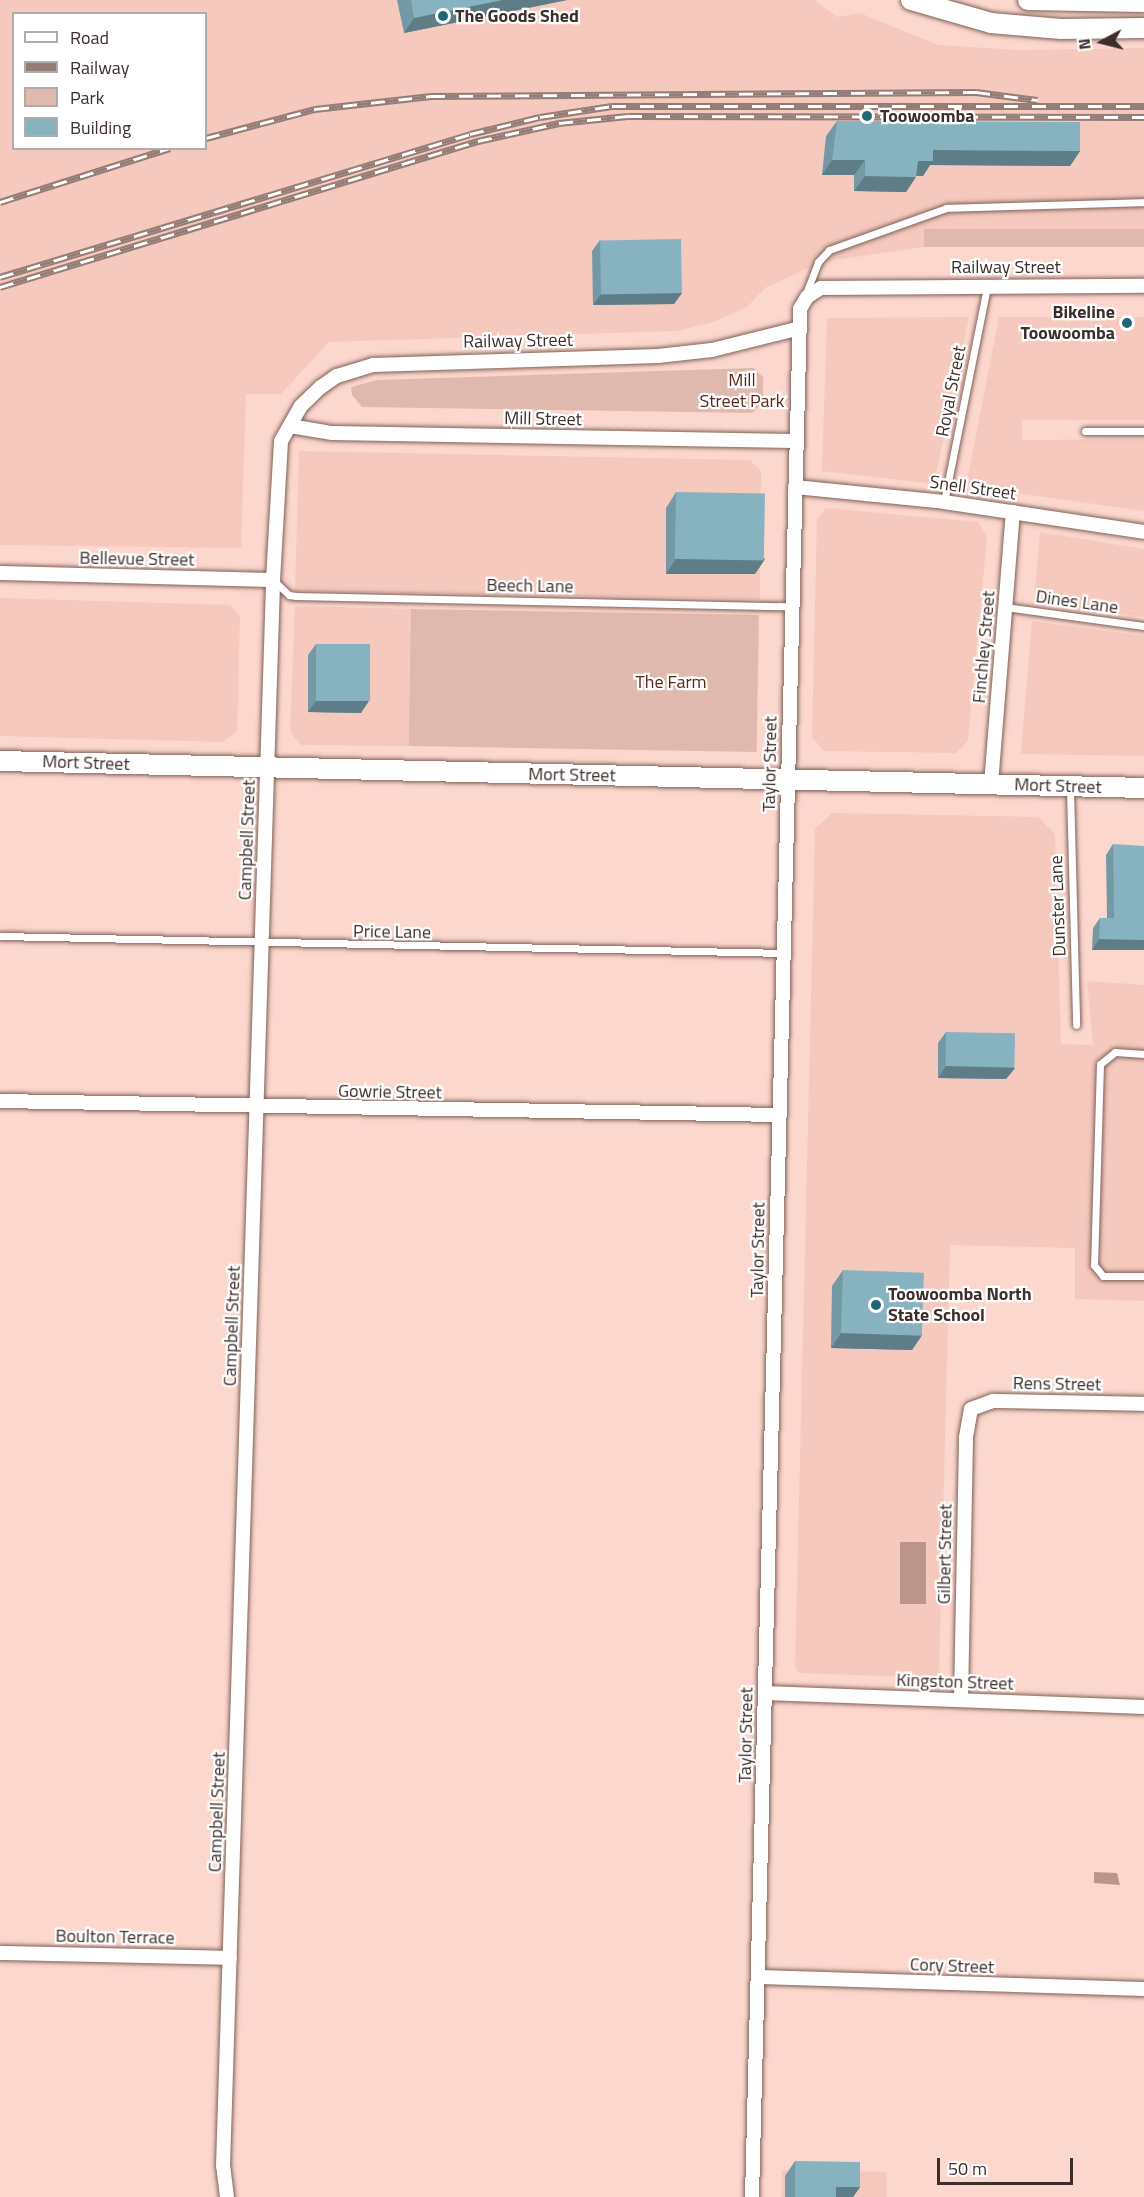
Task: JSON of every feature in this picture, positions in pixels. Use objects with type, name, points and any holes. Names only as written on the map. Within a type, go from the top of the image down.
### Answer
[{"type":"street","points":[[911,0],[991,23],[1061,28],[1144,28]]},
{"type":"street","points":[[1028,0],[1144,2]]},
{"type":"street","name":"Railway Street","points":[[802,303],[821,288],[987,285],[1144,286]]},
{"type":"street","name":"Taylor Street","points":[[752,2197],[795,487],[802,303]]},
{"type":"street","name":"Railway Street","points":[[278,455],[301,406],[337,376],[373,364],[658,356],[712,350],[800,328]]},
{"type":"street","name":"Mill Street","points":[[290,426],[332,433],[797,441]]},
{"type":"street","name":"Campbell Street","points":[[227,2197],[224,2166],[230,1958],[278,455]]},
{"type":"street","name":"Snell Street","points":[[795,487],[944,501],[1144,532]]},
{"type":"street","name":"Finchley Street","points":[[991,784],[1013,512]]},
{"type":"street","name":"Bellevue Street","points":[[0,573],[273,580]]},
{"type":"street","name":"Mort Street","points":[[0,760],[267,769],[1144,788]]},
{"type":"street","name":"Gowrie Street","points":[[0,1101],[257,1108],[780,1115]]},
{"type":"street","name":"Rens Street","points":[[971,1409],[993,1401],[1144,1404]]},
{"type":"street","name":"Gilbert Street","points":[[961,1700],[966,1437],[971,1409]]},
{"type":"street","name":"Kingston Street","points":[[765,1693],[1144,1707]]},
{"type":"street","name":"Boulton Terrace","points":[[0,1953],[230,1958]]},
{"type":"street","name":"Cory Street","points":[[759,1977],[1144,1989]]},
{"type":"lane","points":[[802,303],[818,262],[829,250],[946,208],[1144,202]]},
{"type":"lane","name":"Royal Street","points":[[944,501],[987,285]]},
{"type":"lane","points":[[1085,431],[1144,431]]},
{"type":"lane","name":"Beech Lane","points":[[273,580],[289,595],[296,596],[792,606]]},
{"type":"lane","name":"Dines Lane","points":[[1005,607],[1144,626]]},
{"type":"lane","name":"Dunster Lane","points":[[1070,787],[1076,1025]]},
{"type":"lane","name":"Price Lane","points":[[0,936],[262,945],[784,953]]},
{"type":"lane","points":[[1144,1054],[1115,1052],[1100,1064],[1094,1265],[1103,1276],[1144,1276]]},
{"type":"shaded area","points":[[0,0],[814,0],[837,17],[860,13],[938,45],[1019,50],[1144,48],[1144,229],[925,229],[924,247],[821,262],[765,288],[747,307],[713,322],[676,331],[329,342],[281,394],[246,394],[241,548],[0,545]]},
{"type":"shaded area","points":[[969,317],[934,484],[822,471],[827,318]]},
{"type":"shaded area","points":[[999,317],[1144,317],[1144,420],[1022,420],[1022,440],[1144,439],[1144,511],[966,486]]},
{"type":"shaded area","points":[[299,451],[750,460],[761,471],[760,599],[295,591]]},
{"type":"shaded area","points":[[826,508],[978,522],[987,537],[968,741],[956,753],[824,751],[812,737],[817,519]]},
{"type":"shaded area","points":[[1040,532],[1144,549],[1144,617],[1034,601]]},
{"type":"shaded area","points":[[0,598],[230,605],[240,616],[237,731],[223,742],[0,736]]},
{"type":"shaded area","points":[[295,606],[411,609],[413,746],[301,745],[290,732]]},
{"type":"shaded area","points":[[1032,621],[1144,636],[1144,756],[1021,754]]},
{"type":"shaded area","name":"Toowoomba North State School","points":[[832,813],[1038,817],[1055,834],[1061,1044],[1093,1045],[1087,981],[1144,985],[1144,1301],[1075,1299],[1075,1248],[950,1245],[939,1673],[935,1678],[800,1673],[795,1667],[815,829]]},
{"type":"shaded area","points":[[900,1542],[926,1542],[926,1604],[900,1604]]},
{"type":"shaded area","points":[[1094,1872],[1117,1873],[1120,1885],[1094,1883]]},
{"type":"shaded area","points":[[782,2170],[887,2172],[887,2197],[782,2197]]},
{"type":"green space","points":[[924,229],[1144,229],[1144,247],[924,247]]},
{"type":"green space","name":"Mill Street Park","points":[[753,368],[763,377],[763,403],[752,413],[362,407],[352,395],[351,387],[377,380]]},
{"type":"green space","name":"The Farm","points":[[411,609],[759,615],[757,752],[409,746]]},
{"type":"building","points":[[411,0],[502,0],[414,18]]},
{"type":"building","points":[[837,121],[1080,122],[1080,151],[933,150],[933,161],[918,161],[916,177],[865,176],[865,160],[832,160]]},
{"type":"building","points":[[681,239],[682,293],[601,294],[600,240]]},
{"type":"building","points":[[676,492],[765,494],[764,561],[675,559]]},
{"type":"building","points":[[316,644],[370,644],[370,701],[316,701]]},
{"type":"building","points":[[1113,844],[1144,846],[1144,940],[1099,939],[1100,918],[1114,918]]},
{"type":"building","points":[[946,1032],[1015,1033],[1014,1067],[945,1066]]},
{"type":"building","points":[[843,1270],[924,1273],[922,1336],[841,1333]]},
{"type":"building","points":[[795,2161],[860,2162],[860,2187],[836,2187],[836,2197],[795,2197]]},
{"type":"railway","points":[[207,138],[315,109],[431,96],[976,92],[1037,100]]},
{"type":"railway","points":[[0,277],[470,134],[540,117],[612,106],[1144,106]]},
{"type":"railway","points":[[0,287],[478,141],[559,123],[628,116],[1144,117]]},
{"type":"railway","points":[[0,202],[164,150]]},
{"type":"place","name":"The Goods Shed","points":[[443,16]]},
{"type":"place","name":"Toowoomba","points":[[867,116]]},
{"type":"place","name":"Bikeline Toowoomba","points":[[1127,323]]},
{"type":"place","name":"Toowoomba North State School","points":[[876,1305]]}]
